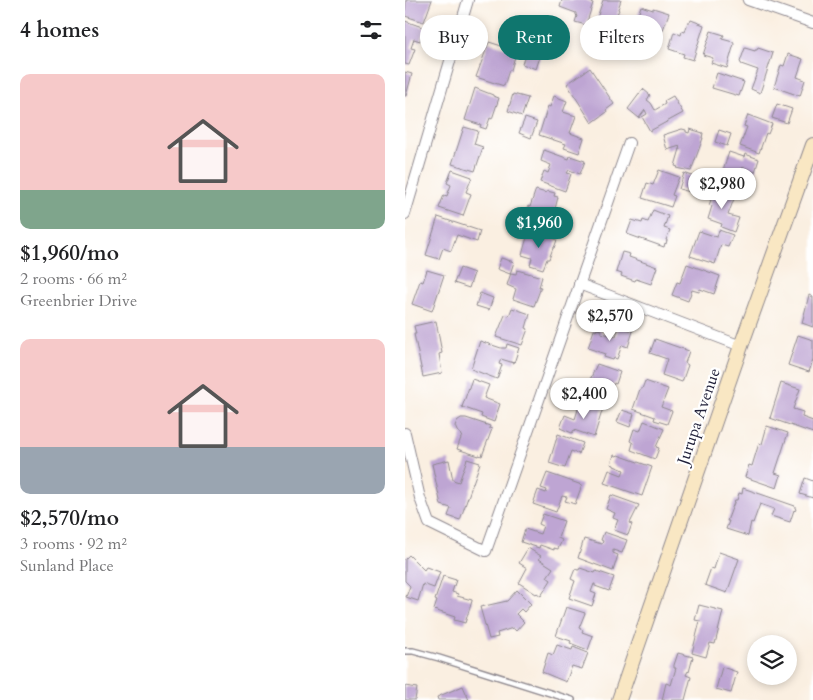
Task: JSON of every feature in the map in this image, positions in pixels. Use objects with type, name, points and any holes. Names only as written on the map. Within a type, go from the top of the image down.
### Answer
[{"type":"main road","name":"Jurupa Avenue","points":[[619,700],[741,346],[813,145]]},
{"type":"street","points":[[405,214],[469,0]]},
{"type":"street","points":[[747,0],[813,23]]},
{"type":"street","points":[[405,433],[420,498],[429,523],[486,551],[629,143]]},
{"type":"street","points":[[579,284],[741,346]]},
{"type":"lane","points":[[405,650],[439,658],[572,700]]},
{"type":"building","points":[[406,0],[432,0],[427,15],[420,15],[420,21],[405,16]]},
{"type":"building","points":[[562,0],[586,0],[593,3],[589,15],[580,15],[580,23],[575,22],[576,13],[560,7]]},
{"type":"building","points":[[603,0],[621,0],[617,14],[620,15],[598,15]]},
{"type":"building","points":[[641,6],[669,13],[663,30],[663,15],[638,15]]},
{"type":"building","points":[[691,20],[704,25],[693,60],[683,57],[684,54],[669,49],[674,32],[681,35],[682,31],[685,32],[688,22]]},
{"type":"building","points":[[405,21],[420,26],[420,41],[414,39],[411,48],[415,49],[409,65],[405,64]]},
{"type":"building","points":[[711,31],[724,35],[722,39],[734,44],[727,68],[711,63],[713,58],[703,55]]},
{"type":"building","points":[[489,42],[498,45],[498,60],[514,60],[504,86],[476,77],[482,60],[488,60]]},
{"type":"building","points":[[745,48],[755,51],[758,48],[773,53],[760,93],[751,89],[758,70],[740,62]]},
{"type":"building","points":[[788,54],[803,59],[797,77],[805,80],[800,96],[774,87],[781,65],[784,66]]},
{"type":"building","points":[[523,60],[539,60],[536,69],[522,64]]},
{"type":"building","points":[[590,68],[614,104],[592,123],[567,84]]},
{"type":"building","points":[[405,72],[412,74],[406,96],[405,96]]},
{"type":"building","points":[[717,73],[744,82],[739,96],[712,88]]},
{"type":"building","points":[[475,88],[499,98],[492,119],[490,118],[486,129],[480,127],[481,125],[465,120]]},
{"type":"building","points":[[643,89],[650,95],[647,100],[655,110],[665,104],[664,101],[673,96],[683,113],[650,131],[642,117],[647,114],[645,110],[639,118],[628,109]]},
{"type":"building","points":[[513,94],[528,98],[522,116],[508,111]]},
{"type":"building","points":[[554,96],[567,101],[563,112],[576,116],[570,133],[584,138],[579,153],[564,148],[566,144],[539,135],[548,106],[550,107]]},
{"type":"building","points":[[777,104],[792,109],[787,123],[772,118]]},
{"type":"building","points":[[748,115],[772,124],[768,134],[766,133],[759,153],[740,146],[747,127],[744,126]]},
{"type":"building","points":[[525,118],[537,122],[531,138],[519,133]]},
{"type":"building","points":[[464,127],[478,131],[474,144],[483,147],[475,171],[452,164]]},
{"type":"building","points":[[682,129],[689,133],[690,129],[703,133],[703,138],[691,171],[675,166],[680,146],[667,150],[663,135]]},
{"type":"building","points":[[719,130],[731,134],[727,146],[715,142]]},
{"type":"building","points":[[544,150],[569,159],[570,156],[585,161],[580,174],[569,170],[567,173],[571,174],[565,191],[540,182],[544,171],[548,173],[551,165],[541,161]]},
{"type":"building","points":[[729,152],[744,157],[745,154],[759,159],[755,172],[742,167],[741,171],[745,172],[739,188],[717,180],[720,170],[723,171]]},
{"type":"building","points":[[452,170],[472,177],[466,192],[471,194],[463,216],[439,208],[444,195],[447,196],[451,185],[447,183]]},
{"type":"building","points":[[659,170],[679,177],[672,195],[675,196],[671,207],[642,198],[647,183],[653,185]]},
{"type":"building","points":[[684,173],[698,178],[694,193],[679,189]]},
{"type":"building","points":[[713,188],[735,196],[728,215],[739,218],[734,232],[721,227],[722,224],[708,219],[712,206],[709,205],[711,200],[709,199]]},
{"type":"building","points":[[536,190],[555,193],[554,196],[558,197],[553,217],[565,221],[561,233],[524,218]]},
{"type":"building","points":[[653,210],[668,216],[664,228],[670,230],[664,247],[627,234],[632,220],[642,223],[643,220],[648,222]]},
{"type":"building","points":[[438,217],[480,231],[477,242],[457,235],[451,251],[443,248],[439,259],[426,255]]},
{"type":"building","points":[[529,230],[557,240],[543,269],[530,265],[532,258],[522,255]]},
{"type":"building","points":[[719,230],[733,235],[728,247],[721,245],[715,264],[690,256],[699,231],[717,237]]},
{"type":"building","points":[[622,252],[630,254],[629,257],[657,267],[651,284],[636,279],[635,281],[616,272]]},
{"type":"building","points":[[501,258],[514,262],[510,274],[497,269]]},
{"type":"building","points":[[687,264],[720,276],[714,294],[700,289],[699,292],[692,290],[688,301],[672,295],[677,282],[680,283]]},
{"type":"building","points":[[460,268],[474,273],[469,288],[454,283]]},
{"type":"building","points":[[427,270],[444,275],[432,311],[412,304],[420,281],[423,282]]},
{"type":"building","points":[[517,270],[542,277],[539,287],[541,287],[534,306],[513,299],[516,289],[507,285],[511,273],[516,274]]},
{"type":"building","points":[[480,293],[493,298],[489,310],[476,306]]},
{"type":"building","points":[[809,295],[813,297],[813,327],[802,323]]},
{"type":"building","points":[[512,308],[530,314],[526,328],[528,329],[522,345],[496,337],[505,315],[509,316]]},
{"type":"building","points":[[436,321],[442,353],[439,354],[442,373],[423,377],[414,326]]},
{"type":"building","points":[[619,326],[633,331],[628,347],[622,345],[617,359],[614,358],[613,360],[604,357],[605,354],[588,348],[594,330],[601,330],[601,333],[616,336]]},
{"type":"building","points":[[798,335],[813,340],[813,360],[809,372],[788,365]]},
{"type":"building","points":[[655,339],[689,351],[685,363],[688,365],[682,382],[662,375],[667,359],[650,353]]},
{"type":"building","points":[[480,341],[501,348],[506,348],[507,344],[519,348],[514,363],[501,359],[499,364],[502,365],[497,379],[471,369]]},
{"type":"building","points":[[597,364],[620,372],[607,401],[573,391],[577,378],[589,382]]},
{"type":"building","points":[[472,379],[489,385],[484,398],[500,404],[494,422],[481,417],[482,414],[462,407]]},
{"type":"building","points":[[645,381],[668,389],[661,407],[672,411],[667,424],[654,420],[655,417],[633,409]]},
{"type":"building","points":[[781,383],[800,389],[793,409],[803,412],[802,417],[813,421],[813,433],[770,418]]},
{"type":"building","points":[[581,400],[603,408],[594,437],[574,430],[572,433],[560,428],[565,415],[575,419]]},
{"type":"building","points":[[622,410],[634,414],[630,427],[617,422]]},
{"type":"building","points":[[461,418],[490,426],[489,428],[492,429],[482,456],[457,449],[462,435],[455,426]]},
{"type":"building","points":[[644,421],[664,429],[656,447],[659,448],[655,459],[631,450],[633,443],[630,441],[634,429],[640,431]]},
{"type":"building","points":[[767,426],[788,433],[775,473],[781,475],[777,488],[745,477],[749,465],[752,466],[759,443],[762,444]]},
{"type":"building","points":[[558,434],[583,443],[579,454],[571,451],[565,468],[549,463]]},
{"type":"building","points":[[614,455],[652,467],[642,496],[604,483],[609,470],[622,475],[624,470],[611,464]]},
{"type":"building","points":[[467,459],[480,463],[460,520],[448,516],[451,508],[441,505],[432,464],[449,460],[453,480],[459,482]]},
{"type":"building","points":[[547,473],[582,485],[575,504],[565,501],[567,497],[562,496],[556,512],[533,504],[538,490],[546,493],[547,490],[541,488]]},
{"type":"building","points":[[805,478],[813,481],[813,498],[800,494]]},
{"type":"building","points":[[743,488],[795,506],[796,509],[790,522],[771,516],[774,509],[760,504],[753,523],[751,522],[748,536],[726,529],[735,500],[737,500],[739,493],[742,494]]},
{"type":"building","points":[[611,495],[639,505],[630,523],[632,524],[628,535],[614,530],[618,520],[613,518],[615,513],[606,509]]},
{"type":"building","points":[[543,514],[564,521],[558,538],[562,540],[558,549],[554,548],[554,550],[540,545],[539,548],[521,542],[525,529],[540,534],[543,526],[539,524]]},
{"type":"building","points":[[604,532],[627,540],[622,553],[613,550],[613,553],[618,555],[613,571],[578,558],[584,539],[602,544],[603,541],[601,540]]},
{"type":"building","points":[[528,548],[541,556],[539,559],[553,568],[547,577],[551,580],[541,596],[519,583],[527,568],[519,563]]},
{"type":"building","points":[[719,552],[739,559],[727,593],[705,585],[711,568],[714,569]]},
{"type":"building","points":[[409,555],[424,570],[426,567],[440,572],[434,588],[423,584],[418,601],[406,597],[410,586],[405,581],[405,559]]},
{"type":"building","points":[[580,568],[614,577],[609,591],[594,584],[591,592],[596,594],[592,606],[569,598],[575,581],[571,579],[575,569],[579,570]]},
{"type":"building","points":[[443,576],[456,580],[452,592],[458,594],[457,596],[472,600],[465,623],[454,620],[455,617],[434,610],[437,601],[435,600]]},
{"type":"building","points":[[517,590],[531,604],[524,612],[521,609],[516,614],[524,622],[516,631],[513,628],[497,633],[498,637],[489,639],[480,607],[507,601]]},
{"type":"building","points":[[699,605],[723,611],[715,644],[710,643],[706,657],[692,653],[700,621],[695,620]]},
{"type":"building","points":[[566,607],[585,613],[579,628],[583,630],[582,632],[593,636],[588,650],[556,636]]},
{"type":"building","points":[[557,645],[572,650],[573,647],[588,653],[582,669],[572,666],[566,682],[542,672],[548,653],[553,655]]},
{"type":"building","points":[[678,653],[693,657],[689,672],[686,675],[691,677],[685,700],[662,700],[666,683],[671,685]]},
{"type":"building","points":[[722,667],[737,672],[731,693],[716,689]]},
{"type":"building","points":[[405,686],[417,688],[415,700],[405,700]]},
{"type":"building","points":[[463,686],[469,700],[438,700],[437,697]]}]
